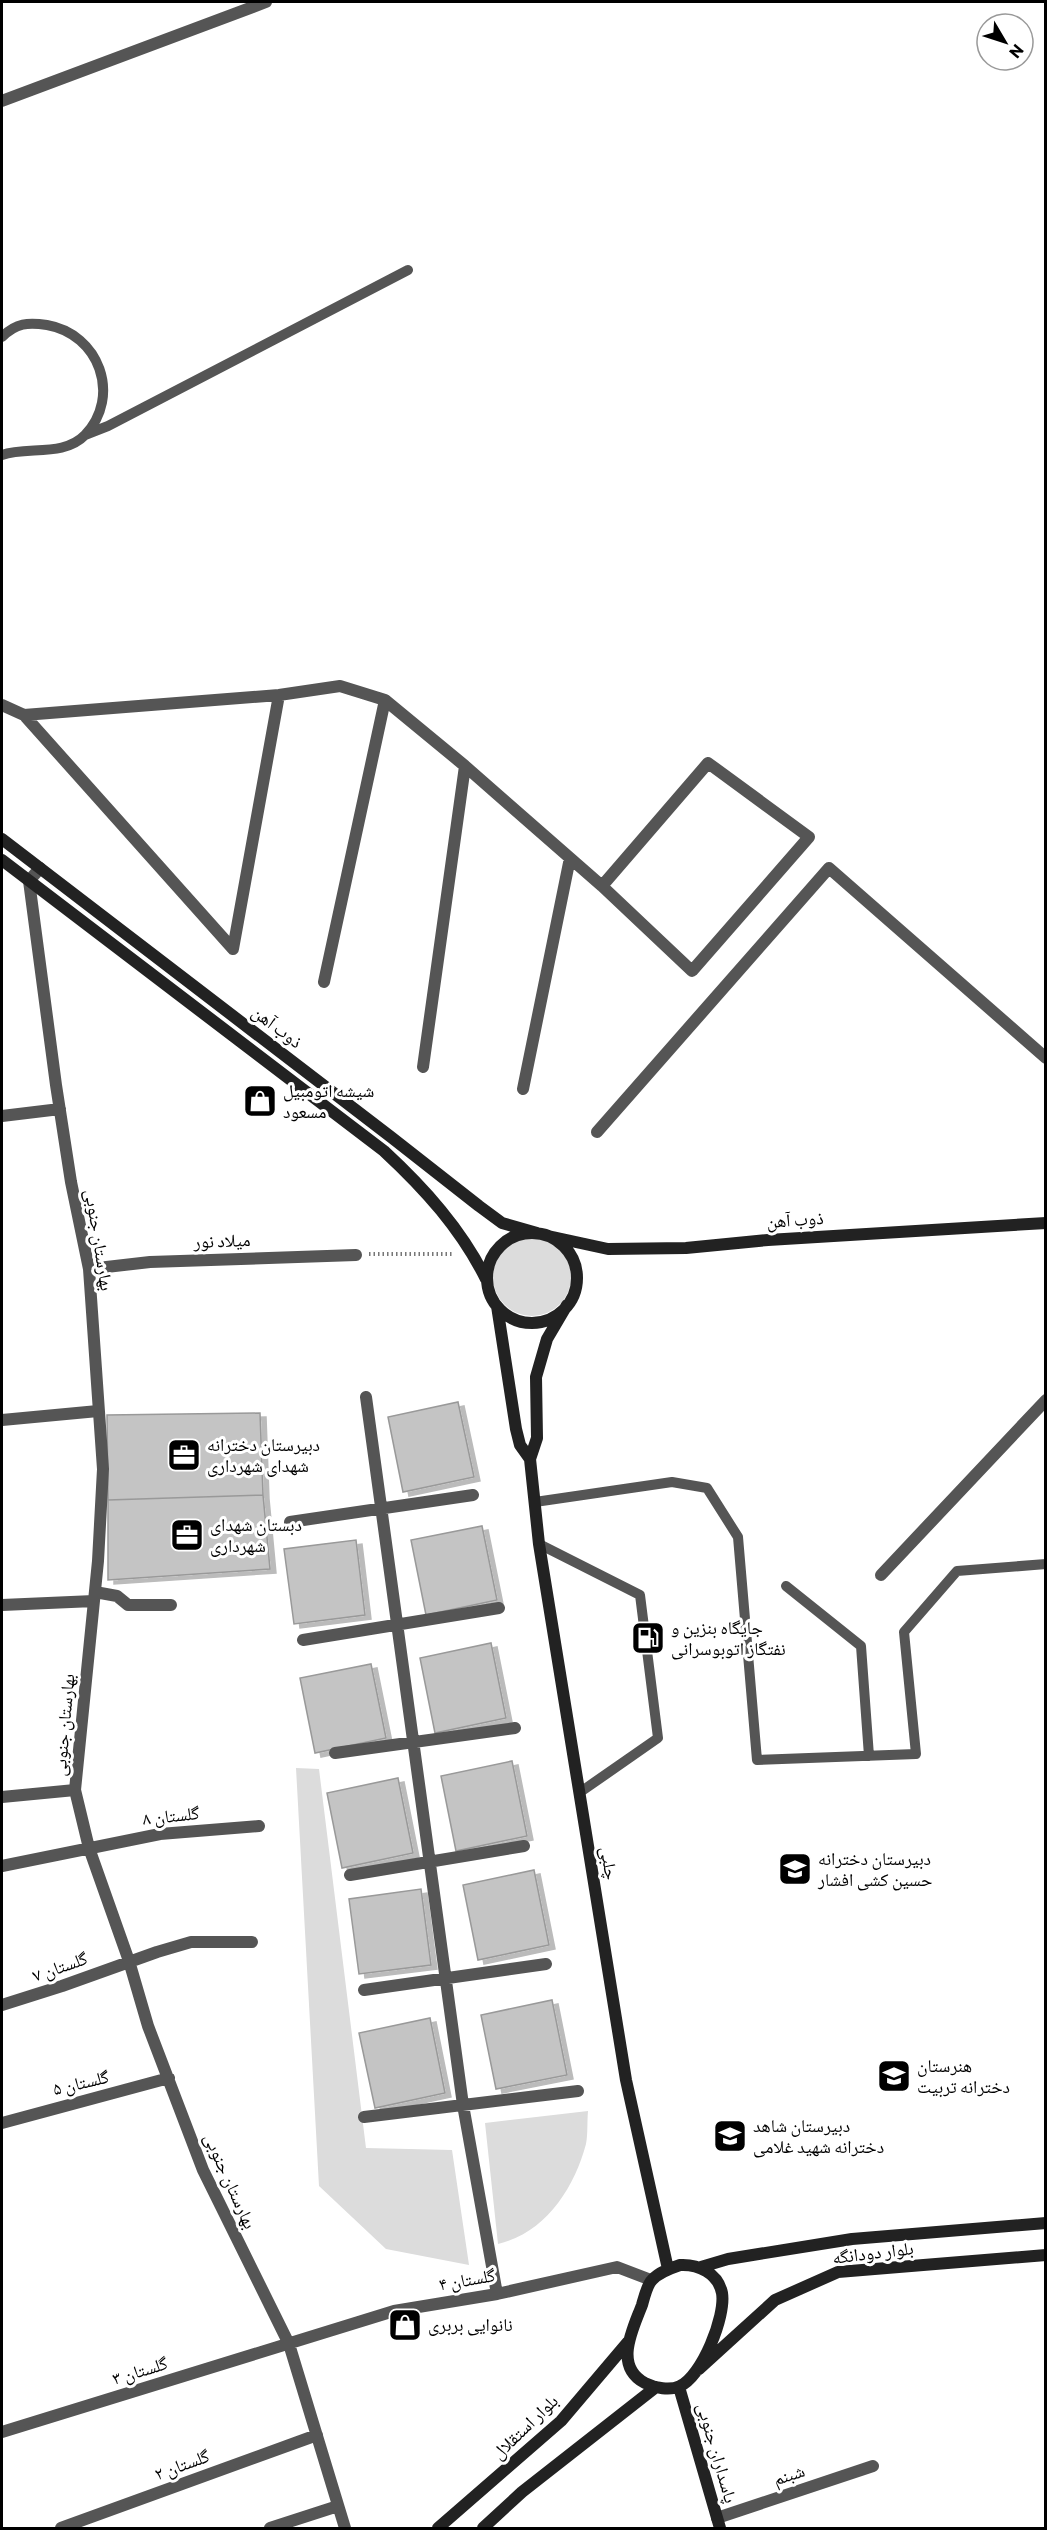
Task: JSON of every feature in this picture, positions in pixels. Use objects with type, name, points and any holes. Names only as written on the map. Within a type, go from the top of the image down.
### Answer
[{"type":"main road","name":"ذوب آهن","points":[[2,838],[502,1223],[608,1249],[686,1248],[768,1240],[1046,1223]]},
{"type":"main road","name":"ذوب آهن","points":[[2,860],[384,1151],[428,1194],[474,1254],[486,1280]]},
{"type":"main road","points":[[530,1459],[537,1438],[536,1377],[547,1339],[573,1296],[576,1268],[570,1254],[561,1243],[542,1234],[511,1238],[492,1256],[486,1280],[490,1295],[507,1315],[519,1321],[532,1323],[551,1318],[567,1305]]},
{"type":"main road","points":[[497,1306],[516,1429],[520,1445],[530,1459]]},
{"type":"main road","name":"چلبی","points":[[530,1459],[539,1544],[626,2080],[668,2269]]},
{"type":"main road","name":"بلوار دودانگه","points":[[701,2267],[728,2259],[852,2239],[1046,2223]]},
{"type":"main road","name":"بلوار دودانگه","points":[[699,2369],[775,2300],[838,2272],[1046,2255]]},
{"type":"main road","points":[[680,2265],[701,2267],[714,2277],[722,2292],[716,2328],[699,2369],[679,2387],[668,2389],[644,2382],[633,2374],[628,2363],[628,2342],[651,2280],[668,2269],[680,2265]]},
{"type":"main road","name":"بلوار استقلال","points":[[438,2529],[561,2421],[628,2342]]},
{"type":"main road","points":[[483,2529],[522,2492],[656,2387]]},
{"type":"main road","name":"پاسداران جنوبی","points":[[679,2387],[719,2523]]},
{"type":"street","points":[[2,101],[266,2]]},
{"type":"street","points":[[24,715],[279,695],[340,686],[385,700],[465,766],[602,886],[692,971],[809,837],[708,763],[602,886]]},
{"type":"street","points":[[2,705],[24,715],[232,950],[279,695]]},
{"type":"street","points":[[324,982],[385,700]]},
{"type":"street","points":[[423,1067],[465,766]]},
{"type":"street","points":[[523,1089],[570,858]]},
{"type":"street","points":[[29,881],[40,868]]},
{"type":"street","points":[[597,1132],[829,868],[1046,1058]]},
{"type":"street","name":"بهارستان جنوبی","points":[[29,881],[71,1182],[89,1269],[103,1469],[95,1597],[75,1790],[89,1848],[129,1961],[148,2026],[203,2170],[289,2344],[345,2529]]},
{"type":"street","points":[[2,1116],[60,1109]]},
{"type":"street","name":"میلاد نور","points":[[89,1269],[150,1262],[356,1255]]},
{"type":"street","points":[[366,1397],[463,2105],[496,2294]]},
{"type":"street","points":[[880,1575],[1046,1400]]},
{"type":"street","points":[[2,1419],[98,1411]]},
{"type":"street","points":[[290,1522],[473,1495]]},
{"type":"street","points":[[2,1605],[117,1596],[128,1605],[171,1605]]},
{"type":"street","points":[[303,1640],[500,1608]]},
{"type":"street","points":[[335,1753],[515,1728]]},
{"type":"street","points":[[2,1797],[75,1790]]},
{"type":"street","name":"گلستان ۸","points":[[2,1866],[160,1834],[259,1826]]},
{"type":"street","points":[[350,1875],[524,1846]]},
{"type":"street","name":"گلستان ۷","points":[[2,2005],[191,1942],[252,1942]]},
{"type":"street","points":[[364,1990],[546,1964]]},
{"type":"street","name":"گلستان ۵","points":[[2,2122],[169,2078]]},
{"type":"street","points":[[364,2117],[578,2091]]},
{"type":"street","name":"گلستان ۴","points":[[289,2344],[394,2311],[496,2294],[617,2267],[651,2280]]},
{"type":"street","name":"گلستان ۳","points":[[2,2432],[289,2344]]},
{"type":"street","name":"گلستان ۲","points":[[61,2529],[317,2435]]},
{"type":"street","name":"شبنم","points":[[719,2523],[873,2466]]},
{"type":"street","points":[[270,2529],[338,2506]]},
{"type":"lane","points":[[2,455],[14,450],[45,450],[69,444],[408,270]]},
{"type":"lane","points":[[2,337],[13,326],[33,323],[62,327],[86,343],[100,367],[102,394],[97,415],[85,435]]},
{"type":"lane","points":[[535,1502],[672,1482],[707,1488],[738,1537],[757,1760],[916,1754],[904,1632],[957,1571],[1046,1564]]},
{"type":"lane","points":[[539,1544],[640,1595],[657,1738],[579,1793]]},
{"type":"lane","points":[[786,1586],[861,1646],[869,1756]]},
{"type":"path","points":[[356,1255],[474,1254]]},
{"type":"shaded area","points":[[532,1238],[547,1241],[560,1249],[568,1262],[571,1277],[568,1292],[560,1305],[547,1313],[532,1316],[517,1313],[504,1305],[496,1292],[493,1277],[496,1262],[504,1249],[517,1241]]},
{"type":"shaded area","points":[[296,1768],[319,1769],[366,2148],[452,2150],[469,2265],[386,2249],[319,2186]]},
{"type":"shaded area","points":[[588,2111],[586,2144],[581,2161],[565,2193],[555,2207],[530,2230],[498,2244],[485,2123]]},
{"type":"building","points":[[458,1402],[474,1477],[403,1492],[388,1417]]},
{"type":"building","name":"دبیرستان دخترانه شهدای شهرداری","points":[[260,1413],[263,1495],[108,1500],[107,1415]]},
{"type":"building","name":"دبستان شهدای شهرداری","points":[[263,1495],[270,1569],[108,1580],[108,1500]]},
{"type":"building","points":[[482,1526],[497,1600],[426,1615],[411,1540]]},
{"type":"building","points":[[356,1540],[365,1615],[294,1624],[284,1549]]},
{"type":"building","points":[[491,1643],[506,1718],[435,1733],[420,1658]]},
{"type":"building","points":[[371,1664],[386,1738],[315,1753],[300,1678]]},
{"type":"building","points":[[512,1761],[527,1836],[456,1851],[441,1776]]},
{"type":"building","points":[[398,1778],[413,1853],[342,1868],[327,1793]]},
{"type":"building","points":[[534,1870],[549,1945],[478,1960],[463,1885]]},
{"type":"building","points":[[421,1889],[431,1965],[359,1974],[349,1899]]},
{"type":"building","points":[[552,2000],[567,2075],[496,2089],[481,2015]]},
{"type":"building","points":[[430,2018],[445,2093],[375,2108],[359,2033]]},
{"type":"place","name":"شیشه اتومبیل مسعود","points":[[260,1101]]},
{"type":"place","name":"دبیرستان دخترانه شهدای شهرداری","points":[[184,1455]]},
{"type":"place","name":"دبستان شهدای شهرداری","points":[[187,1535]]},
{"type":"place","name":"جایگاه بنزین و نفتگاز اتوبوسرانی","points":[[648,1638]]},
{"type":"place","name":"دبیرستان دخترانه حسین کشی افشار","points":[[795,1869]]},
{"type":"place","name":"هنرستان دخترانه تربیت","points":[[894,2076]]},
{"type":"place","name":"دبیرستان شاهد دخترانه شهید غلامی","points":[[730,2136]]},
{"type":"place","name":"نانوایی بربری","points":[[405,2325]]}]
